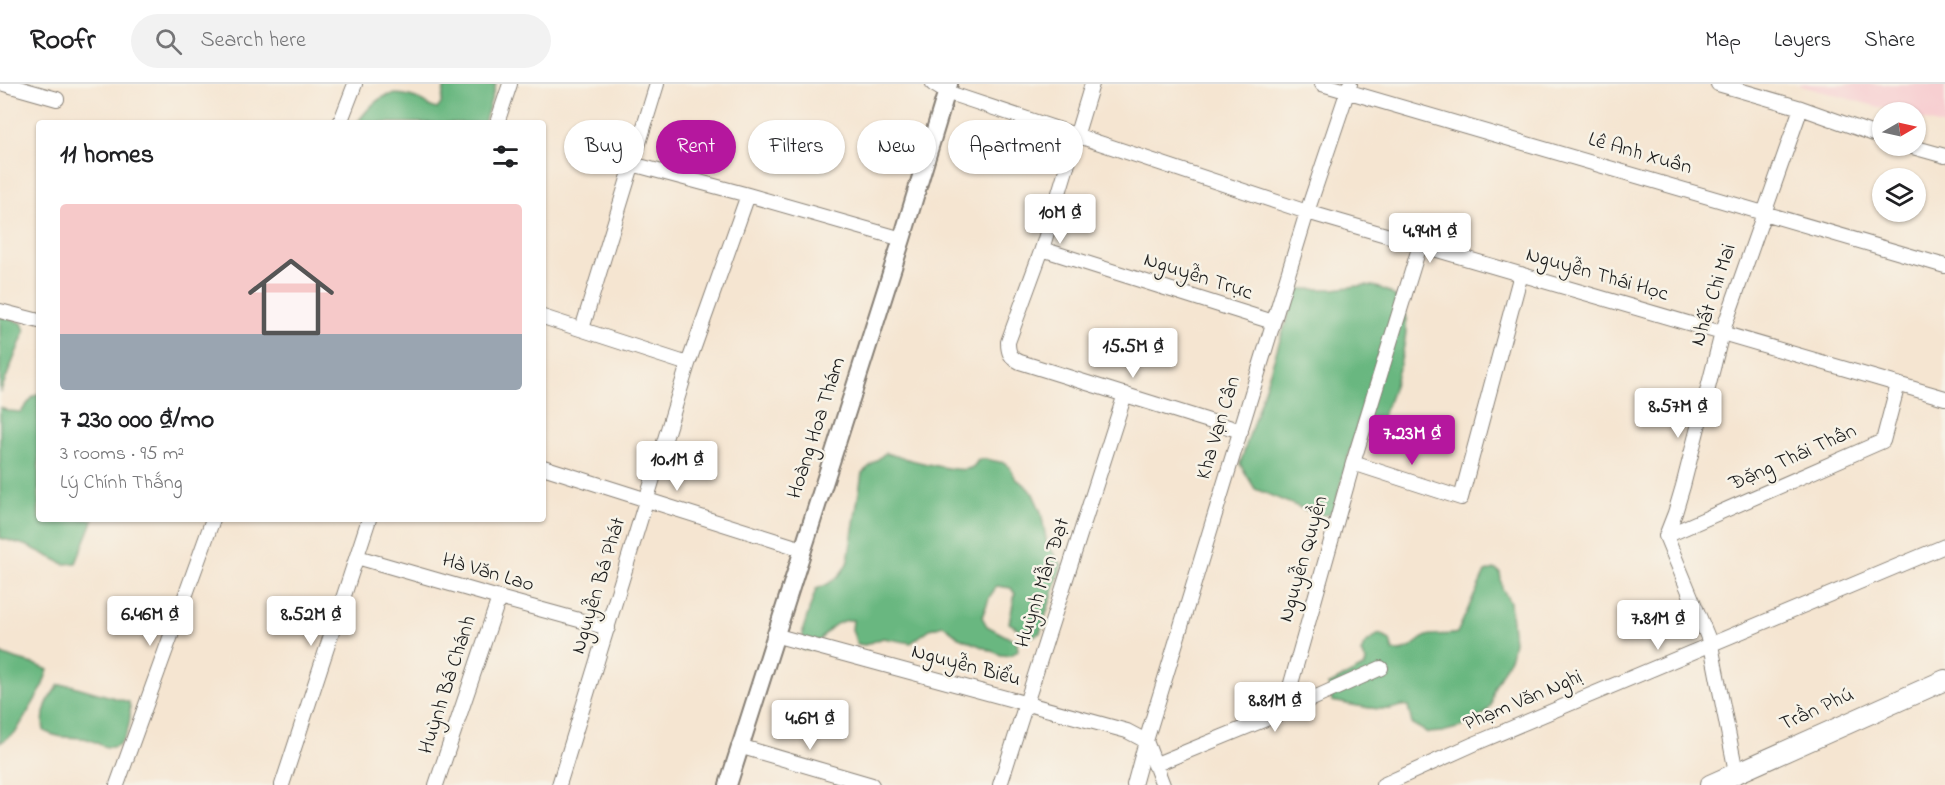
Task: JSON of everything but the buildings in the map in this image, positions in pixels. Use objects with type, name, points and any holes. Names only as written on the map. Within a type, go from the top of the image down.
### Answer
[{"type":"main road","name":"Trần Phú","points":[[1710,785],[1945,680]]},
{"type":"street","points":[[4,84],[57,99]]},
{"type":"street","points":[[341,120],[355,84]]},
{"type":"street","points":[[498,120],[510,84]]},
{"type":"street","points":[[644,126],[657,84]]},
{"type":"street","points":[[1081,120],[1092,84]]},
{"type":"street","name":"Lê Anh Xuân","points":[[1322,84],[1349,88],[1945,266]]},
{"type":"street","points":[[1718,84],[1801,108],[1872,133]]},
{"type":"street","name":"Nguyễn Thái Học","points":[[943,87],[1034,120]]},
{"type":"street","name":"Hoàng Hoa Thám","points":[[728,785],[902,239],[943,87]]},
{"type":"street","name":"Kha Vạn Cân","points":[[1134,785],[1273,322],[1349,88]]},
{"type":"street","name":"Nhất Chi Mai","points":[[1666,536],[1680,495],[1722,333],[1801,108]]},
{"type":"street","name":"Nguyễn Thái Học","points":[[1083,137],[1307,212],[1945,398]]},
{"type":"street","points":[[1926,151],[1945,156]]},
{"type":"street","points":[[644,167],[902,239]]},
{"type":"street","points":[[582,329],[629,174]]},
{"type":"street","points":[[1064,174],[1042,249],[1008,342],[1011,358],[1240,431]]},
{"type":"street","name":"Nguyễn Bá Phát","points":[[559,785],[688,364],[748,195]]},
{"type":"street","name":"Nguyễn Quyền","points":[[1283,712],[1353,463],[1420,245]]},
{"type":"street","name":"Nguyễn Trực","points":[[1042,249],[1273,322]]},
{"type":"street","points":[[1353,463],[1461,498],[1521,274]]},
{"type":"street","points":[[0,311],[36,320]]},
{"type":"street","points":[[546,318],[688,364]]},
{"type":"street","name":"Đặng Thái Thân","points":[[1666,536],[1883,441],[1898,384]]},
{"type":"street","name":"Huỳnh Mẫn Đạt","points":[[1000,785],[1125,393]]},
{"type":"street","points":[[546,468],[802,549]]},
{"type":"street","points":[[117,785],[212,522]]},
{"type":"street","points":[[282,785],[368,522]]},
{"type":"street","points":[[1666,536],[1711,645],[1736,772]]},
{"type":"street","name":"Phạm Văn Nghị","points":[[1383,785],[1474,744],[1945,546]]},
{"type":"street","name":"Hà Văn Lao","points":[[357,557],[608,628]]},
{"type":"street","name":"Huỳnh Bá Chánh","points":[[436,785],[499,598]]},
{"type":"street","name":"Nguyễn Biểu","points":[[774,636],[1127,731],[1146,741]]},
{"type":"street","points":[[1154,765],[1283,712],[1381,668]]},
{"type":"street","points":[[1146,741],[1163,785]]},
{"type":"street","points":[[739,746],[872,785]]},
{"type":"shaded area","points":[[1794,84],[1945,84],[1945,126],[1926,121],[1926,102],[1872,102],[1872,105]]},
{"type":"green space","points":[[445,84],[496,84],[485,120],[359,120],[375,102],[389,95],[406,95],[437,109],[441,104]]},
{"type":"green space","points":[[1366,285],[1390,293],[1403,307],[1406,324],[1403,351],[1382,418],[1359,418],[1336,507],[1328,515],[1318,515],[1255,489],[1240,464],[1295,294],[1299,289],[1334,289]]},
{"type":"green space","points":[[0,316],[22,323],[25,331],[0,393]]},
{"type":"green space","points":[[36,395],[36,522],[93,522],[76,563],[64,564],[28,546],[0,538],[0,407],[7,411],[21,412]]},
{"type":"green space","points":[[885,453],[927,464],[960,469],[971,468],[978,460],[985,459],[1005,463],[1016,479],[1033,494],[1041,512],[1047,544],[1062,565],[1040,633],[1031,637],[1009,623],[1015,594],[1011,588],[997,586],[990,596],[982,617],[987,626],[1017,642],[1018,650],[1014,653],[1001,655],[959,637],[943,625],[930,629],[911,643],[883,638],[865,645],[857,644],[852,630],[853,620],[834,625],[812,650],[803,650],[803,629],[816,589],[835,579],[843,571],[848,561],[862,473]]},
{"type":"green space","points":[[1494,569],[1500,572],[1502,588],[1510,602],[1514,642],[1511,656],[1494,688],[1491,706],[1486,713],[1461,727],[1428,733],[1412,724],[1408,706],[1376,709],[1332,701],[1328,685],[1365,666],[1366,661],[1361,653],[1364,645],[1379,634],[1390,640],[1393,651],[1400,651],[1427,636],[1457,633],[1485,572]]},
{"type":"green space","points":[[0,653],[48,670],[41,690],[16,732],[0,743]]},
{"type":"green space","points":[[59,685],[70,685],[129,702],[129,723],[120,743],[114,747],[107,747],[89,739],[57,736],[44,731],[43,718],[46,706]]}]
